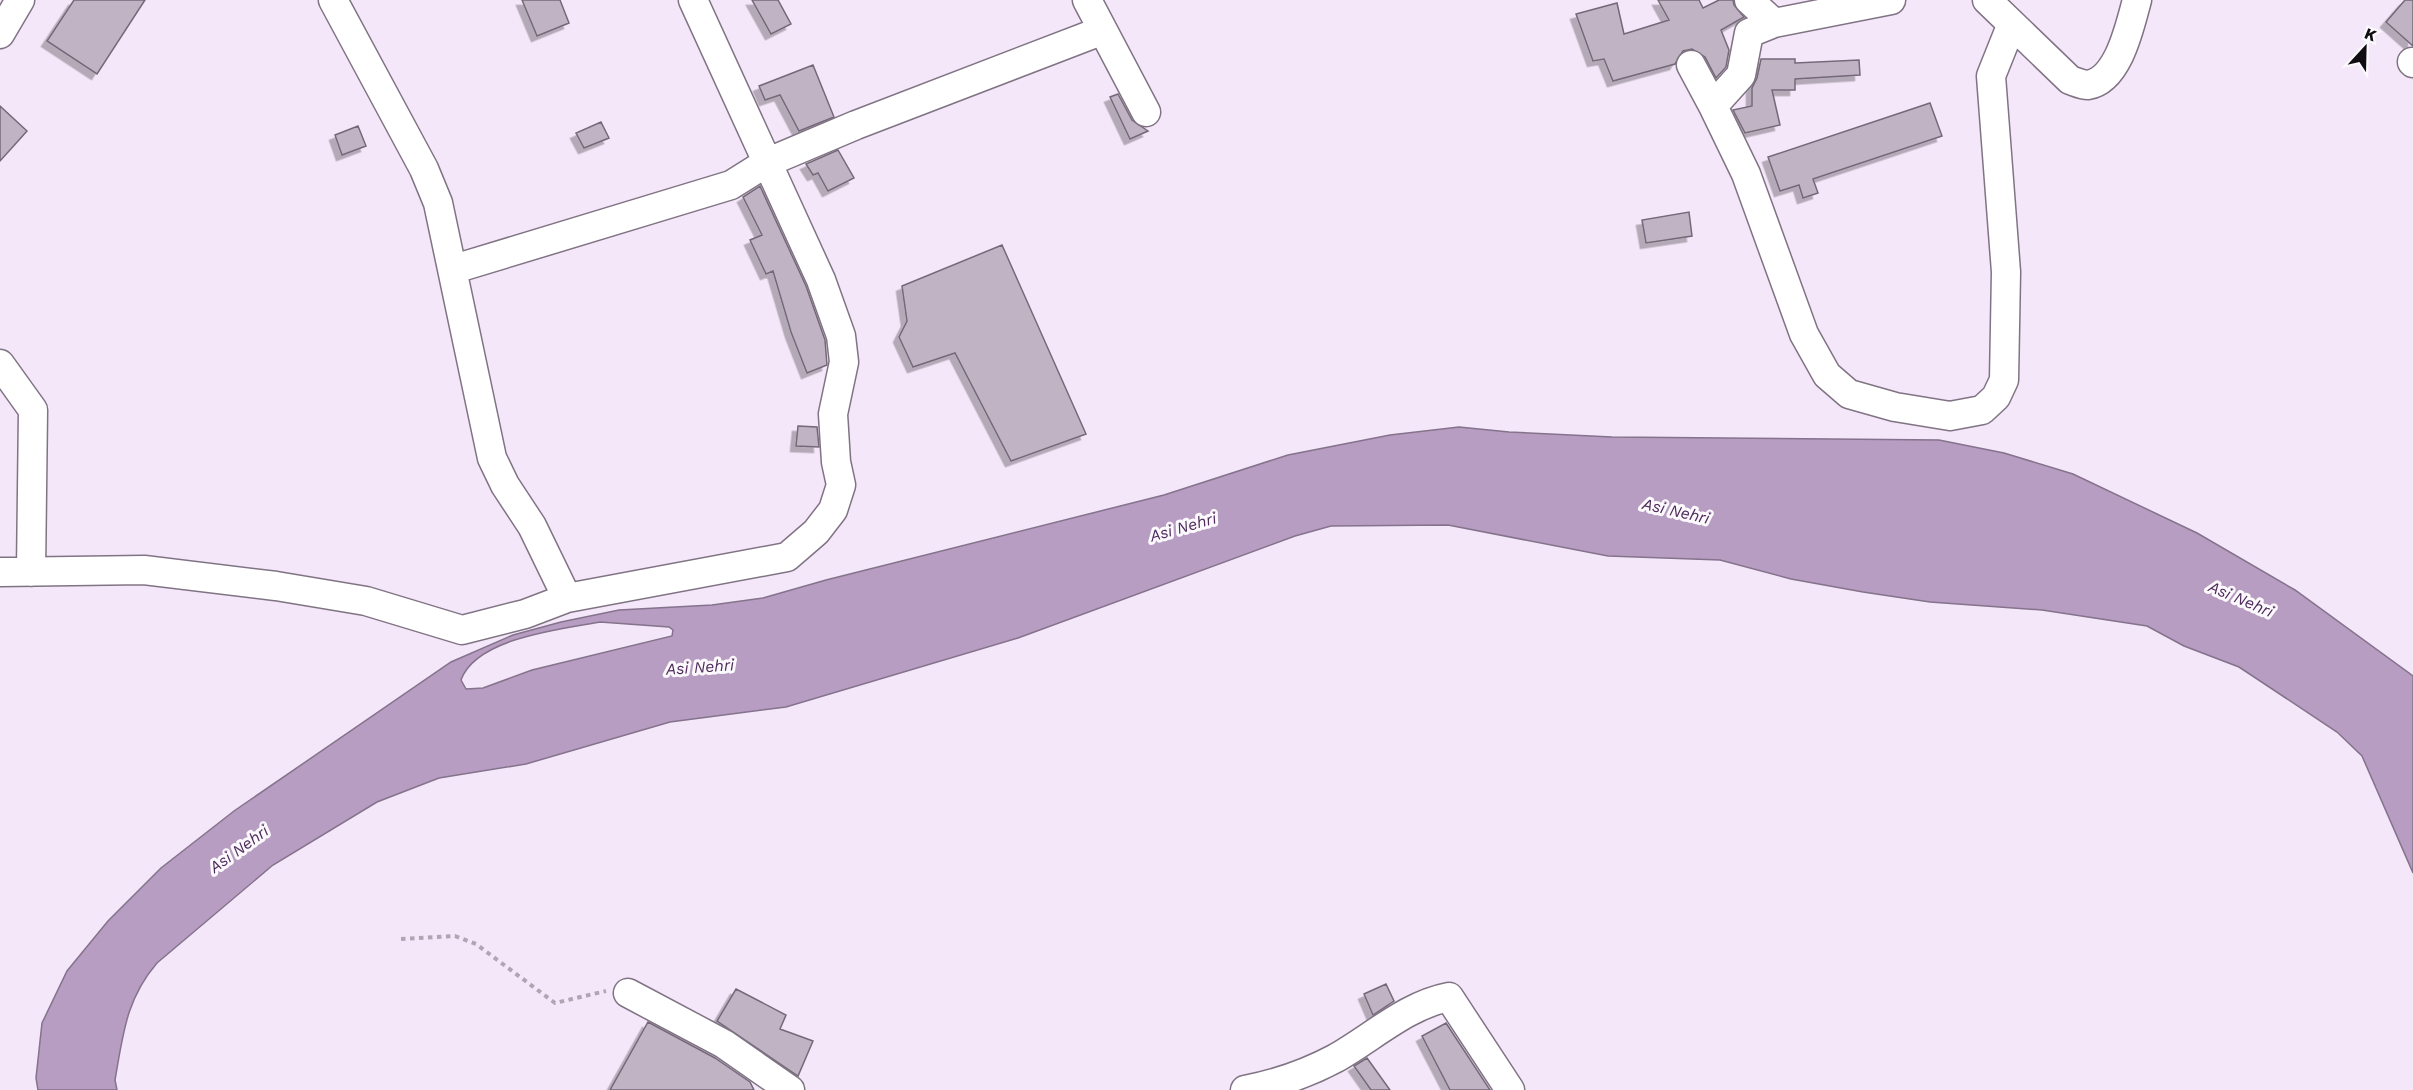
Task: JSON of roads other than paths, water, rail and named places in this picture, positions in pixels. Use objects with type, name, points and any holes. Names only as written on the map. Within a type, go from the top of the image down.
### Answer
[{"type":"street","points":[[0,34],[20,0]]},
{"type":"street","points":[[333,0],[424,169],[438,203],[454,269],[492,458],[505,485],[532,526],[567,598]]},
{"type":"street","points":[[0,572],[144,570],[276,586],[366,601],[462,630],[525,614],[567,598],[787,557],[816,532],[833,510],[841,485],[836,462],[833,414],[844,362],[841,336],[821,280],[693,0]]},
{"type":"street","points":[[1087,0],[1101,31],[1146,112]]},
{"type":"street","points":[[1749,0],[1774,23]]},
{"type":"street","points":[[1713,106],[1741,75],[1749,33],[1774,23],[1891,0]]},
{"type":"street","points":[[1987,0],[2070,80],[2086,85],[2099,81],[2116,63],[2137,0]]},
{"type":"street","points":[[1691,65],[1746,174],[1804,334],[1827,375],[1849,394],[1895,407],[1950,416],[1982,410],[1996,397],[2004,380],[2006,272],[1991,76],[2012,26]]},
{"type":"street","points":[[454,269],[731,185],[766,163],[856,125],[1101,31]]},
{"type":"street","points":[[0,364],[33,410],[31,572]]},
{"type":"street","points":[[628,993],[724,1044],[790,1090]]},
{"type":"street","points":[[1245,1090],[1273,1085],[1334,1058],[1427,1001],[1449,997],[1510,1090]]},
{"type":"water","name":"Asi Nehri","points":[[1459,427],[1612,437],[1939,440],[2004,453],[2073,474],[2197,533],[2295,590],[2413,676],[2413,873],[2362,756],[2337,732],[2239,667],[2184,646],[2147,626],[2042,610],[1930,602],[1863,592],[1791,579],[1720,560],[1608,556],[1448,525],[1331,526],[1295,536],[1018,638],[786,707],[670,722],[526,764],[439,778],[377,802],[273,865],[157,963],[138,990],[127,1018],[115,1080],[117,1090],[38,1090],[36,1078],[42,1023],[67,971],[108,921],[161,868],[234,811],[451,662],[513,635],[561,622],[619,610],[712,605],[763,598],[1164,495],[1288,455],[1390,435]],"holes":[[[600,622],[669,627],[673,630],[672,636],[532,670],[483,688],[466,689],[461,680],[470,666],[484,654],[501,645],[543,632]]]}]
